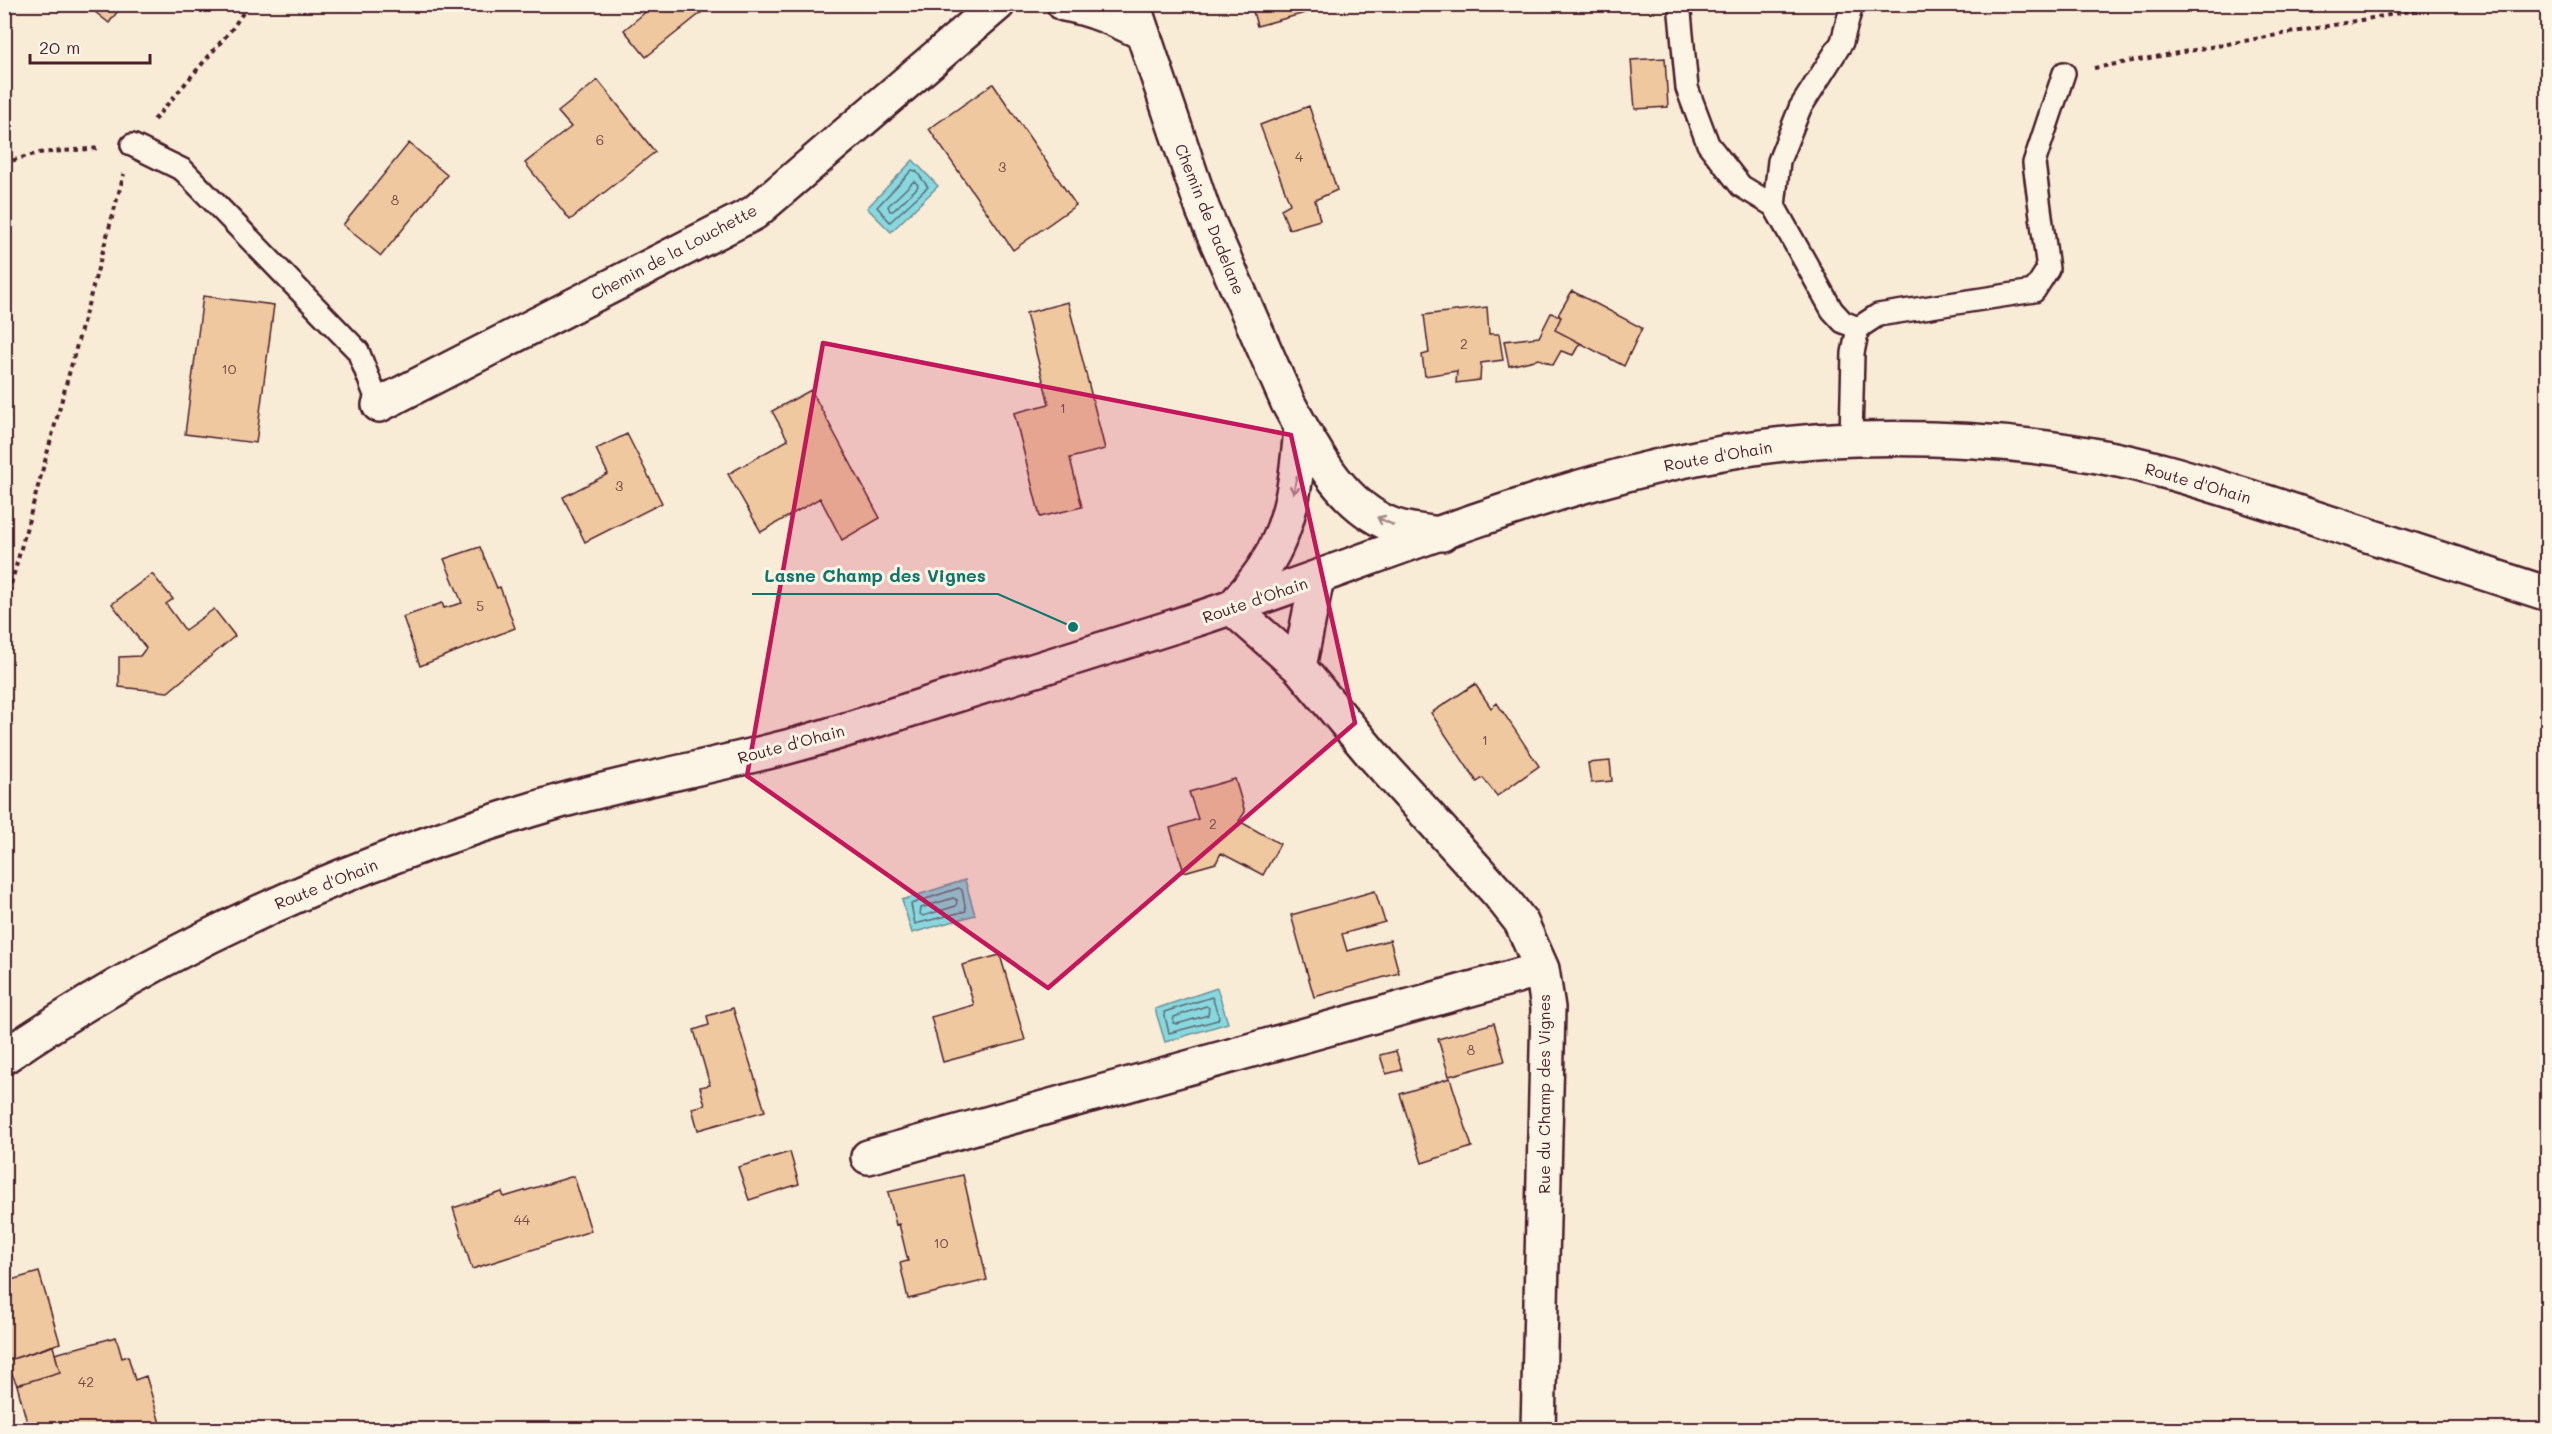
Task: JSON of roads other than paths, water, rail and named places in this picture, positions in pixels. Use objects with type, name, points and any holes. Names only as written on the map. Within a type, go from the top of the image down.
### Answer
[{"type":"street","points":[[1064,4],[1111,17],[1138,19]]},
{"type":"street","name":"Chemin de la Louchette","points":[[379,405],[754,213],[1004,6]]},
{"type":"street","name":"Chemin de Dadelane","points":[[1138,19],[1203,210],[1283,394],[1301,427],[1341,487],[1366,510],[1390,524],[1412,531],[1442,534]]},
{"type":"street","points":[[1233,608],[1263,569],[1286,523],[1297,477],[1301,427]]},
{"type":"street","name":"Route d'Ohain","points":[[4,1057],[64,1016],[139,971],[239,921],[339,876],[566,800],[793,746],[1233,608],[1442,534],[1613,478],[1691,458],[1772,446],[1851,439],[1984,439],[2100,456],[2195,480],[2547,594]]},
{"type":"street","points":[[1299,667],[1317,578]]},
{"type":"street","name":"Rue du Champ des Vignes","points":[[1233,608],[1299,667],[1371,753],[1499,894],[1521,922],[1542,969],[1548,1008],[1538,1430]]},
{"type":"street","points":[[868,1157],[1542,969]]},
{"type":"lane","points":[[1774,206],[1779,161],[1800,108],[1842,42],[1852,4]]},
{"type":"lane","points":[[1680,13],[1688,88],[1708,144],[1742,186],[1774,206],[1832,310],[1843,322],[1858,328]]},
{"type":"lane","points":[[1851,439],[1853,353],[1858,328],[1878,315],[2034,291],[2048,269],[2034,163],[2064,73]]},
{"type":"lane","points":[[132,145],[183,170],[358,351],[379,405]]},
{"type":"water","points":[[913,160],[938,186],[891,232],[867,208]]},
{"type":"water","points":[[965,880],[975,915],[912,933],[902,900]]},
{"type":"water","points":[[1217,988],[1228,1023],[1165,1042],[1155,1009]]},
{"type":"place","name":"Lasne Champ des Vignes","points":[[1073,627]]}]
